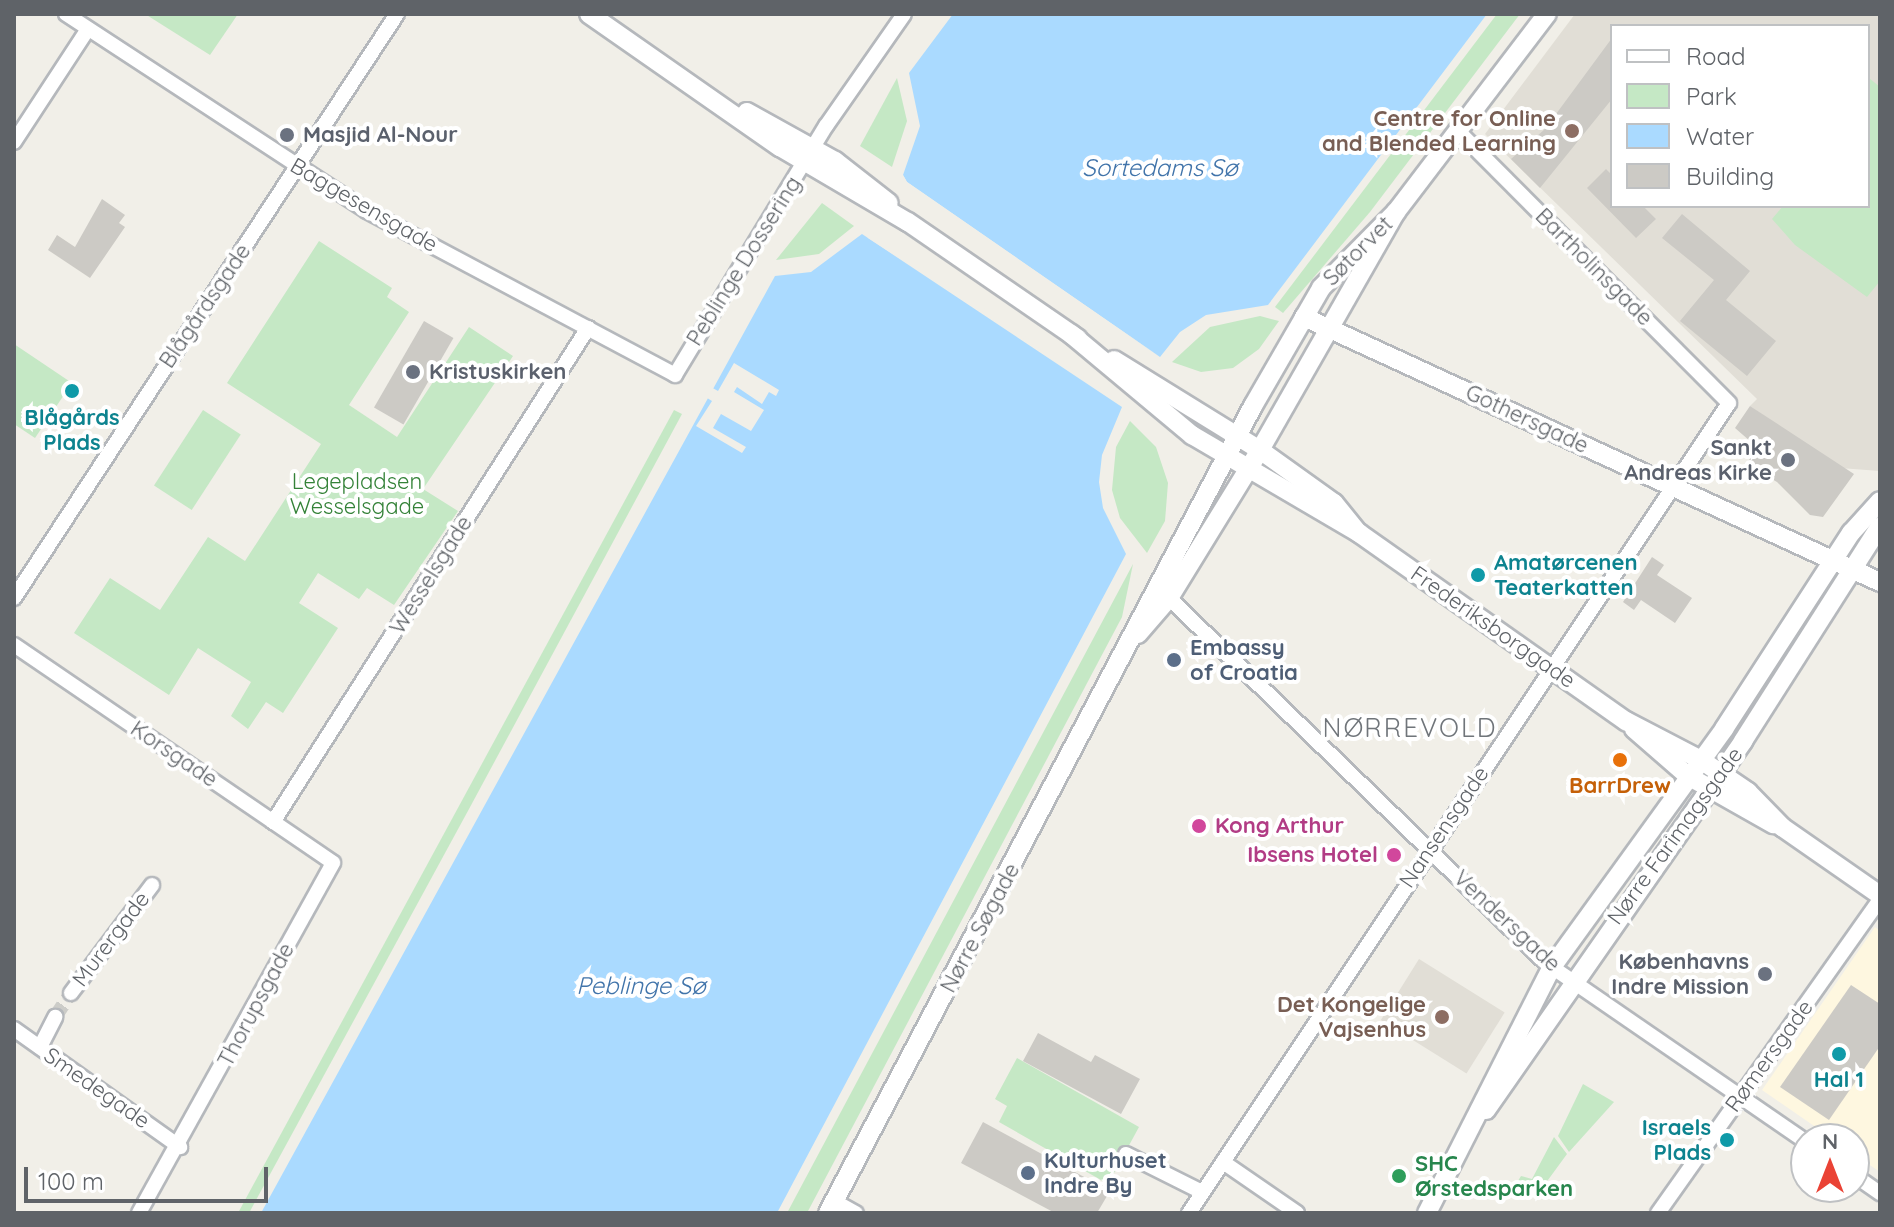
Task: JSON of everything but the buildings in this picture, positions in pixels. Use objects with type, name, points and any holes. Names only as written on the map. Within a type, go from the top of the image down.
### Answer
[{"type":"street","name":"Baggesensgade","points":[[66,14],[297,168],[675,375]]},
{"type":"street","name":"Blågårdsgade","points":[[14,598],[397,14]]},
{"type":"street","points":[[589,14],[809,155],[868,184],[908,222],[1071,334]]},
{"type":"street","name":"Peblinge Dossering","points":[[675,375],[809,155],[904,14]]},
{"type":"street","points":[[1396,212],[1547,14]]},
{"type":"street","points":[[14,142],[88,29]]},
{"type":"street","name":"Bartholinsgade","points":[[1459,132],[1729,403]]},
{"type":"street","name":"Søtorvet","points":[[1131,643],[1144,602],[1304,317],[1342,263],[1396,212]]},
{"type":"street","name":"Søtorvet","points":[[1131,643],[1169,598],[1260,450],[1396,212]]},
{"type":"street","name":"Gothersgade","points":[[1304,317],[1880,582]]},
{"type":"street","name":"Wesselsgade","points":[[273,822],[588,328]]},
{"type":"street","name":"Frederiksborggade","points":[[1071,334],[1260,450],[1334,503],[1359,533]]},
{"type":"street","name":"Frederiksborggade","points":[[1071,334],[1171,419],[1247,470],[1359,533],[1626,721],[1688,776],[1782,827]]},
{"type":"street","name":"Nansensgade","points":[[1189,1213],[1429,848],[1729,403]]},
{"type":"street","name":"Nørre Farimagsgade","points":[[1466,1138],[1552,967],[1701,760],[1880,501]]},
{"type":"street","name":"Nørre Farimagsgade","points":[[1427,1213],[1443,1177],[1466,1138],[1572,979],[1720,773],[1880,526]]},
{"type":"street","name":"Vendersgade","points":[[1169,598],[1552,967],[1790,1131]]},
{"type":"street","name":"Nørre Søgade","points":[[831,1207],[1131,643]]},
{"type":"street","name":"Korsgade","points":[[14,645],[333,863]]},
{"type":"street","name":"Frederiksborggade","points":[[1626,721],[1720,773],[1782,827],[1880,897]]},
{"type":"street","name":"Thorupsgade","points":[[139,1213],[180,1147],[333,863]]},
{"type":"street","name":"Murergade","points":[[71,993],[152,885]]},
{"type":"street","name":"Rømersgade","points":[[1658,1213],[1880,897]]},
{"type":"street","points":[[40,1047],[55,1017]]},
{"type":"street","name":"Smedegade","points":[[14,1030],[180,1147]]},
{"type":"street","points":[[1126,1154],[1202,1192]]},
{"type":"street","points":[[1223,1162],[1297,1213]]},
{"type":"street","name":"Nørre Farimagsgade","points":[[1415,1213],[1443,1177]]},
{"type":"street","points":[[831,1207],[856,1213]]},
{"type":"shaded area","points":[[1575,14],[1880,14],[1880,471],[1840,468],[1750,406],[1757,399],[1485,134]]},
{"type":"shaded area","points":[[1875,927],[1880,931],[1880,1172],[1870,1165],[1870,1123],[1810,1123],[1762,1090]]},
{"type":"shaded area","name":"Det Kongelige Vajsenhus","points":[[1419,959],[1505,1013],[1466,1074],[1381,1020]]},
{"type":"green space","points":[[145,14],[238,14],[210,55]]},
{"type":"green space","points":[[1497,14],[1520,14],[1370,212],[1283,313],[1275,307]]},
{"type":"green space","points":[[897,78],[907,121],[892,167],[860,146]]},
{"type":"green space","points":[[1870,79],[1880,87],[1880,281],[1867,297],[1795,245],[1772,219],[1781,208],[1870,208]]},
{"type":"green space","points":[[822,203],[854,226],[819,254],[776,260]]},
{"type":"green space","name":"Legepladsen Wesselsgade","points":[[319,241],[392,288],[387,297],[409,312],[349,405],[397,437],[469,327],[513,356],[423,489],[458,511],[394,605],[367,588],[359,599],[318,573],[299,603],[338,628],[283,713],[266,702],[248,729],[231,716],[251,682],[198,648],[169,695],[74,633],[110,578],[160,610],[208,537],[245,561],[321,444],[227,383]]},
{"type":"green space","points":[[1260,316],[1279,321],[1259,349],[1233,368],[1201,372],[1172,362],[1210,327]]},
{"type":"green space","points":[[14,344],[72,383],[35,438],[14,424]]},
{"type":"green space","points":[[203,410],[241,435],[192,510],[154,485]]},
{"type":"green space","points":[[674,410],[682,414],[469,809],[249,1213],[238,1213]]},
{"type":"green space","points":[[1130,421],[1156,447],[1168,483],[1165,521],[1147,553],[1120,518],[1112,490],[1116,447]]},
{"type":"green space","points":[[1133,564],[1122,617],[807,1213],[787,1213]]},
{"type":"green space","points":[[1017,1058],[1139,1127],[1108,1184],[999,1122],[1007,1106],[995,1099]]},
{"type":"green space","points":[[1583,1084],[1614,1102],[1569,1152],[1558,1136]]},
{"type":"green space","points":[[1554,1137],[1567,1154],[1537,1195],[1513,1189],[1521,1176],[1532,1179]]},
{"type":"water","name":"Sortedams Sø","points":[[953,14],[1487,14],[1268,305],[1206,315],[1180,332],[1160,357],[907,182],[903,175],[920,126],[909,73]]},
{"type":"water","name":"Peblinge Sø","points":[[862,234],[1122,407],[1102,455],[1099,482],[1103,508],[1126,554],[777,1213],[261,1213],[775,276],[811,272]]},
{"type":"pier","points":[[903,175],[907,182],[1160,357],[904,185]]},
{"type":"pier","points":[[865,231],[872,232],[1125,404],[868,238]]},
{"type":"pier","points":[[734,363],[779,390],[776,396],[769,392],[762,404],[737,387],[734,392],[764,410],[751,431],[721,414],[713,428],[746,447],[742,453],[696,426],[712,401],[704,396],[709,386],[718,391]]},
{"type":"tunnel","points":[[55,1017],[71,993]]},
{"type":"place","name":"Centre for Online and Blended Learning","points":[[1572,131]]},
{"type":"place","name":"Masjid Al-Nour","points":[[287,135]]},
{"type":"place","name":"Kristuskirken","points":[[413,372]]},
{"type":"place","name":"Blågårds Plads","points":[[72,391]]},
{"type":"place","name":"Sankt Andreas Kirke","points":[[1788,460]]},
{"type":"place","name":"Amatørcenen Teaterkatten","points":[[1478,575]]},
{"type":"place","name":"Embassy of Croatia","points":[[1174,660]]},
{"type":"place","name":"BarrDrew","points":[[1620,760]]},
{"type":"place","name":"Kong Arthur","points":[[1199,826]]},
{"type":"place","name":"Ibsens Hotel","points":[[1394,855]]},
{"type":"place","name":"Københavns Indre Mission","points":[[1765,974]]},
{"type":"place","name":"Det Kongelige Vajsenhus","points":[[1442,1017]]},
{"type":"place","name":"Hal 1","points":[[1839,1054]]},
{"type":"place","name":"Israels Plads","points":[[1727,1140]]},
{"type":"place","name":"Kulturhuset Indre By","points":[[1028,1173]]},
{"type":"place","name":"SHC Ørstedsparken","points":[[1399,1176]]},
{"type":"district","name":"NØRREVOLD","points":[[1410,728]]}]
